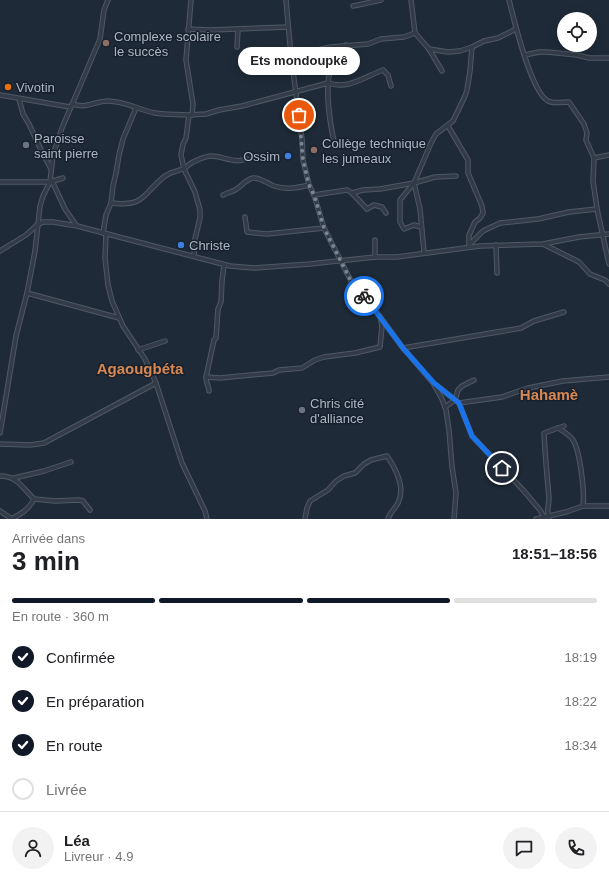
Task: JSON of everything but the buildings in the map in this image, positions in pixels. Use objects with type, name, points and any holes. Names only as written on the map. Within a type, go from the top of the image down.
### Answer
[{"type":"street","points":[[50,169],[71,106],[100,39],[104,10],[108,0]]},
{"type":"street","points":[[191,0],[186,60],[193,104],[181,155],[184,169],[195,192],[200,210],[200,218],[195,239],[194,256]]},
{"type":"street","points":[[286,0],[291,56],[302,139],[303,160],[309,185],[314,195],[324,228],[340,260],[352,283],[403,348],[434,383],[459,403],[472,436],[547,517]]},
{"type":"street","points":[[353,6],[382,0]]},
{"type":"street","points":[[411,0],[415,33],[429,49],[442,71]]},
{"type":"street","points":[[509,0],[516,28],[533,81],[540,94],[551,102],[570,103],[584,124],[587,133],[587,142],[594,158],[593,181],[597,209],[609,264]]},
{"type":"street","points":[[188,29],[210,30],[288,27]]},
{"type":"street","points":[[429,49],[454,52],[460,51],[472,48],[484,41],[498,38],[516,28]]},
{"type":"street","points":[[237,47],[238,29]]},
{"type":"street","points":[[291,56],[346,45],[368,44],[381,39],[404,37],[415,33]]},
{"type":"street","points":[[334,142],[328,83],[330,70],[346,45]]},
{"type":"street","points":[[421,227],[414,225],[404,229],[400,222],[400,200],[414,183],[436,134],[448,126],[456,116],[467,90],[472,48]]},
{"type":"street","points":[[525,55],[547,52],[577,55],[589,58],[609,58]]},
{"type":"street","points":[[0,95],[19,99],[84,107],[106,101],[124,103],[157,114],[191,115],[206,114],[242,106],[328,83],[341,86],[351,84],[382,70],[388,74],[391,86]]},
{"type":"street","points":[[19,99],[21,111],[29,124],[50,169],[51,181],[65,209],[77,226]]},
{"type":"street","points":[[136,108],[123,139],[111,203],[106,215],[104,233],[108,285],[112,301],[119,318],[147,364],[156,383],[182,463],[200,500],[207,519]]},
{"type":"street","points":[[448,126],[468,160],[468,173],[482,206],[483,213],[475,222],[469,235],[469,246]]},
{"type":"street","points":[[42,152],[47,155],[54,155]]},
{"type":"street","points":[[594,158],[609,155]]},
{"type":"street","points":[[111,203],[126,204],[146,197],[166,175],[180,169],[184,169],[191,163],[212,156],[240,162],[247,159]]},
{"type":"street","points":[[352,193],[362,190],[380,189],[414,183],[435,177],[456,176]]},
{"type":"street","points":[[0,182],[51,181],[63,178]]},
{"type":"street","points":[[223,195],[234,191],[253,178],[285,188],[298,188],[309,185]]},
{"type":"street","points":[[0,432],[16,336],[27,293],[35,251],[40,206],[51,181]]},
{"type":"street","points":[[414,183],[420,209],[424,252]]},
{"type":"street","points":[[314,195],[346,190],[352,193],[367,209],[374,205],[382,206],[386,213]]},
{"type":"street","points":[[469,246],[483,231],[500,223],[538,219],[568,212],[597,209]]},
{"type":"street","points":[[244,217],[247,232],[267,234],[324,228]]},
{"type":"street","points":[[0,251],[26,235],[37,225],[43,222],[77,226],[224,265],[254,268],[375,257],[397,257],[469,246],[543,244],[573,238],[609,234]]},
{"type":"street","points":[[375,240],[375,257]]},
{"type":"street","points":[[543,244],[579,262],[590,274],[605,280],[609,284]]},
{"type":"street","points":[[496,245],[497,273]]},
{"type":"street","points":[[209,391],[206,383],[206,376],[214,340],[216,338],[224,265]]},
{"type":"street","points":[[27,293],[119,318]]},
{"type":"street","points":[[403,348],[426,343],[482,336],[521,328],[534,321],[564,312]]},
{"type":"street","points":[[206,376],[220,378],[273,373],[279,370],[302,368],[315,360],[324,357],[355,353],[380,347],[382,326],[380,318]]},
{"type":"street","points":[[138,350],[165,341]]},
{"type":"street","points":[[459,403],[502,397],[528,388],[563,380],[609,377]]},
{"type":"street","points":[[445,407],[455,400],[458,390],[462,386],[474,380]]},
{"type":"street","points":[[0,444],[30,445],[44,442],[156,383]]},
{"type":"street","points":[[434,383],[445,407],[449,430],[456,493],[454,519]]},
{"type":"street","points":[[547,517],[549,500],[544,433],[564,426]]},
{"type":"street","points":[[558,428],[572,438],[580,460],[585,498],[583,506]]},
{"type":"street","points":[[305,519],[310,501],[316,496],[328,490],[336,481],[344,476],[355,473],[364,464],[371,460],[387,456],[396,470],[400,480],[398,504],[388,519]]},
{"type":"street","points":[[14,478],[44,471],[71,462]]},
{"type":"street","points":[[0,476],[14,478],[34,499],[55,501],[79,500],[87,504],[90,510]]},
{"type":"street","points":[[0,511],[12,519],[32,504],[34,499]]},
{"type":"street","points":[[536,519],[566,512],[583,506],[609,506]]},
{"type":"way so far","points":[[299,115],[303,160],[309,185],[314,195],[324,228],[352,283],[364,296]]},
{"type":"place","name":"Complexe scolaire le succès","points":[[106,43]]},
{"type":"place","name":"Vivotin","points":[[8,87]]},
{"type":"place","name":"Ets mondoupkê","points":[[299,115]]},
{"type":"place","name":"Paroisse saint pierre","points":[[26,145]]},
{"type":"place","name":"Collège technique les jumeaux","points":[[314,150]]},
{"type":"place","name":"Ossim","points":[[288,156]]},
{"type":"place","name":"Christe","points":[[181,245]]},
{"type":"place","name":"Chris cité d'alliance","points":[[302,410]]},
{"type":"district","name":"Agaougbéta","points":[[140,369]]},
{"type":"district","name":"Hahamè","points":[[549,395]]},
{"type":"route","points":[[364,296],[403,348],[434,383],[459,403],[475,441],[502,468]]}]
